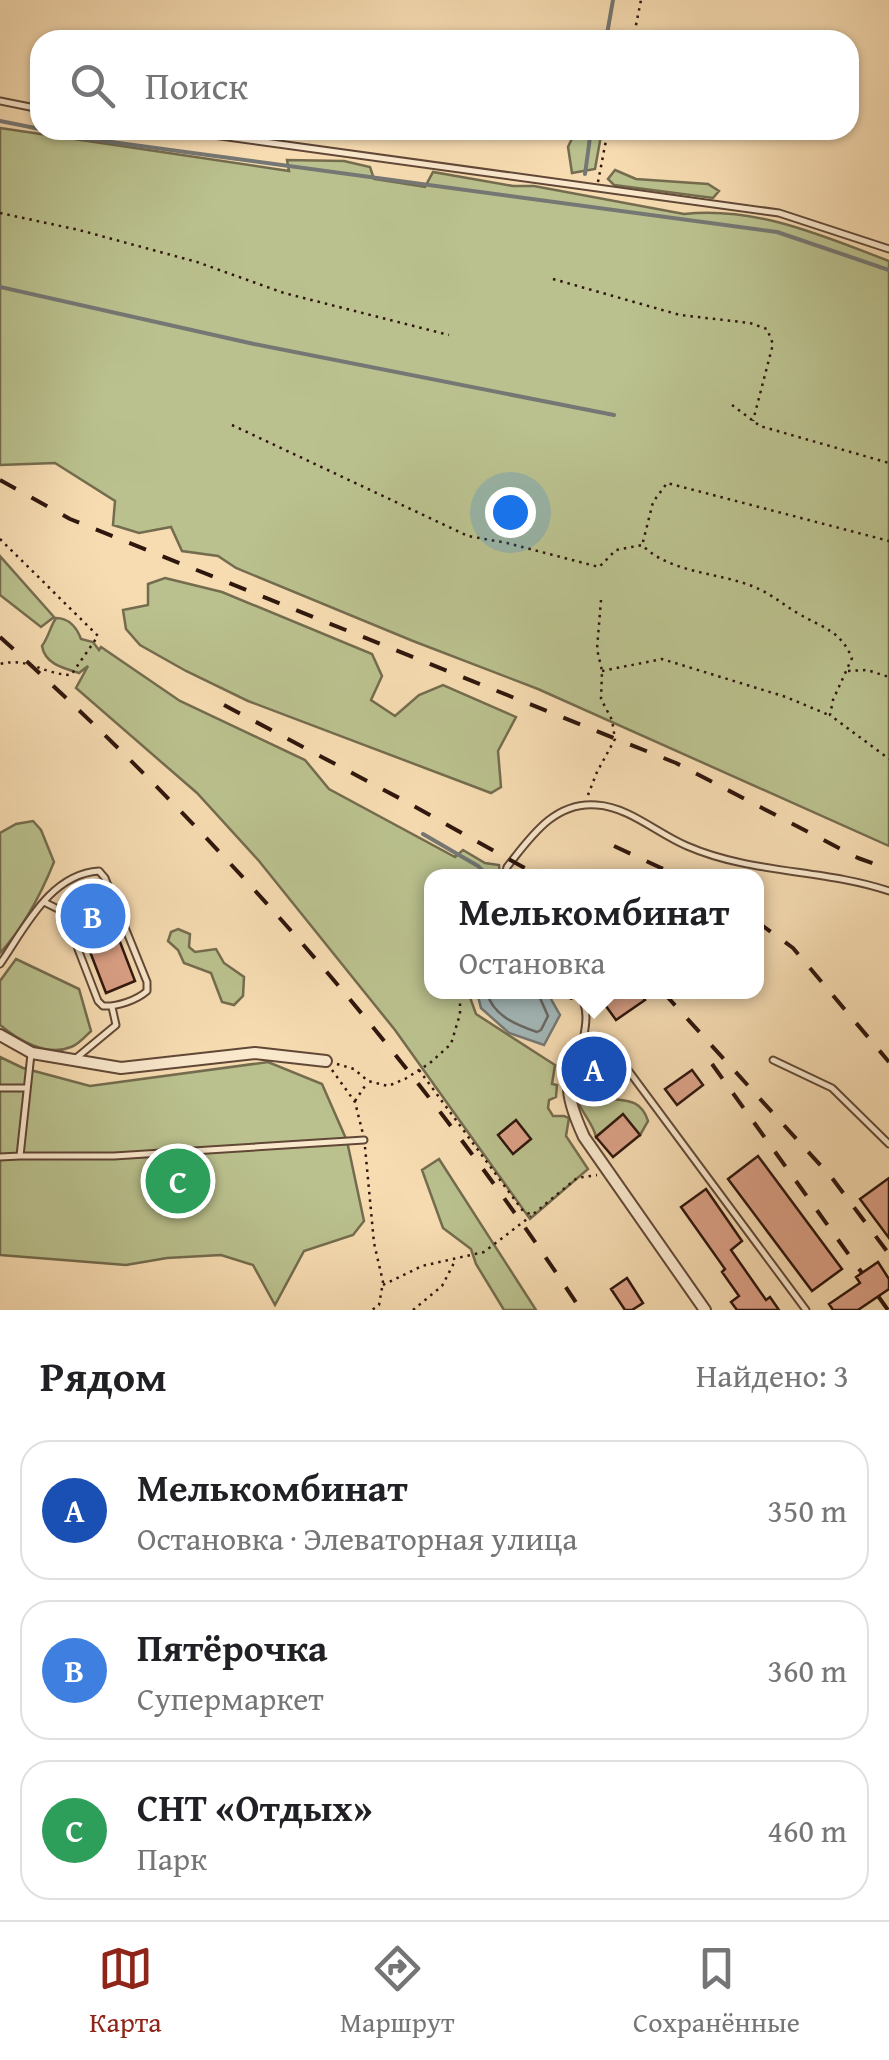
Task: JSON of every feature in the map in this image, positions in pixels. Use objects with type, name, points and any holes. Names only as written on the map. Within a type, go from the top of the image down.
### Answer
[{"type":"street","points":[[0,1035],[32,1053],[121,1068],[255,1053],[326,1061]]},
{"type":"street","points":[[582,1045],[571,1064],[568,1083],[573,1114],[606,1171],[706,1310]]},
{"type":"lane","points":[[0,101],[30,107]]},
{"type":"lane","points":[[248,140],[779,213],[889,249]]},
{"type":"lane","points":[[506,869],[544,821],[570,808],[597,804],[721,858],[861,881],[889,890]]},
{"type":"lane","points":[[0,964],[44,902],[62,883],[99,870],[147,990],[142,996],[112,1007],[103,1006],[66,918],[44,902]]},
{"type":"lane","points":[[583,999],[587,1018],[582,1045],[624,1066],[806,1310]]},
{"type":"lane","points":[[73,1061],[116,1025],[112,1007]]},
{"type":"lane","points":[[20,1156],[32,1053]]},
{"type":"lane","points":[[774,1060],[832,1088],[889,1144]]},
{"type":"lane","points":[[0,1088],[28,1088]]},
{"type":"lane","points":[[0,1156],[114,1156],[364,1140]]},
{"type":"path","points":[[636,30],[641,0]]},
{"type":"path","points":[[597,189],[606,140]]},
{"type":"path","points":[[0,212],[198,262],[284,293],[448,336]]},
{"type":"path","points":[[553,279],[680,315],[750,323],[767,329],[773,344],[754,421]]},
{"type":"path","points":[[732,404],[760,426],[889,462]]},
{"type":"path","points":[[232,425],[468,536],[599,567],[616,550],[642,545]]},
{"type":"path","points":[[642,545],[653,502],[667,484],[889,541]]},
{"type":"path","points":[[0,540],[98,636],[71,675],[54,674],[15,660],[0,664]]},
{"type":"path","points":[[642,545],[656,559],[750,585],[778,598],[846,643],[852,658],[830,715]]},
{"type":"path","points":[[584,806],[615,739],[612,720],[602,699],[597,649],[601,600]]},
{"type":"path","points":[[602,671],[662,659],[786,697],[830,715],[889,760]]},
{"type":"path","points":[[846,670],[867,670],[889,677]]},
{"type":"path","points":[[326,1061],[354,1069],[368,1081],[388,1086],[406,1079],[450,1044],[460,1014],[460,999]]},
{"type":"path","points":[[326,1061],[355,1102],[362,1125],[382,1286],[379,1305],[372,1310]]},
{"type":"path","points":[[419,1070],[523,1211],[532,1215]]},
{"type":"path","points":[[355,1102],[368,1081]]},
{"type":"path","points":[[382,1286],[422,1266],[484,1252],[577,1178],[591,1178],[606,1171]]},
{"type":"path","points":[[414,1310],[442,1286],[455,1260]]},
{"type":"green space","points":[[0,128],[30,132],[30,140],[81,140],[289,171],[287,160],[344,161],[370,167],[374,179],[425,187],[433,172],[684,214],[737,214],[789,225],[889,261],[889,846],[538,689],[236,568],[218,556],[182,551],[171,527],[139,533],[113,525],[115,501],[55,463],[0,465]]},
{"type":"green space","points":[[571,140],[600,140],[595,169],[572,173],[568,147]]},
{"type":"green space","points":[[615,170],[636,179],[708,184],[719,191],[713,198],[614,185],[608,179]]},
{"type":"green space","points":[[0,556],[54,617],[41,627],[0,595]]},
{"type":"green space","points":[[165,578],[222,592],[372,654],[382,676],[371,700],[395,716],[419,695],[443,685],[516,717],[498,751],[501,787],[491,793],[248,701],[140,645],[126,629],[123,610],[148,605],[148,584]]},
{"type":"green space","points":[[56,618],[61,618],[75,628],[81,639],[93,642],[99,650],[101,647],[180,701],[305,760],[329,789],[455,857],[463,850],[485,863],[499,865],[499,869],[424,869],[424,999],[471,999],[476,1014],[555,1065],[552,1084],[557,1085],[556,1097],[549,1100],[548,1108],[553,1116],[569,1118],[566,1136],[588,1169],[530,1219],[395,1030],[259,861],[197,793],[76,688],[88,666],[79,673],[56,664],[42,646]]},
{"type":"green space","points":[[33,821],[41,830],[54,862],[31,910],[0,953],[0,833]]},
{"type":"green space","points":[[178,929],[190,934],[189,947],[195,952],[216,949],[224,963],[244,977],[243,996],[234,1005],[222,1002],[211,973],[184,963],[168,941],[171,932]]},
{"type":"green space","points":[[16,959],[79,989],[91,1031],[74,1046],[62,1050],[43,1048],[0,1025],[0,981]]},
{"type":"green space","points":[[0,1057],[23,1068],[90,1086],[268,1062],[322,1084],[347,1141],[364,1221],[353,1235],[304,1251],[275,1305],[253,1265],[221,1255],[126,1265],[0,1255]]},
{"type":"green space","points":[[600,1077],[613,1099],[630,1102],[643,1110],[648,1121],[640,1135],[623,1115],[596,1137],[575,1094],[580,1083]]},
{"type":"green space","points":[[439,1159],[536,1310],[504,1310],[471,1249],[443,1228],[422,1170]]},
{"type":"water","points":[[479,999],[551,999],[560,1015],[544,1045],[509,1033],[481,1008]]},
{"type":"building","points":[[94,891],[107,908],[135,981],[106,993],[70,900]]},
{"type":"building","points":[[601,999],[645,1000],[616,1020]]},
{"type":"building","points":[[692,1070],[703,1085],[677,1105],[665,1089]]},
{"type":"building","points":[[623,1114],[640,1135],[613,1157],[596,1137]]},
{"type":"building","points":[[516,1120],[531,1139],[513,1154],[498,1135]]},
{"type":"building","points":[[758,1156],[842,1269],[812,1291],[728,1179]]},
{"type":"building","points":[[889,1178],[889,1238],[860,1199]]},
{"type":"building","points":[[706,1189],[742,1241],[731,1250],[766,1300],[770,1297],[779,1310],[737,1310],[731,1302],[739,1296],[722,1272],[725,1269],[681,1207]]},
{"type":"building","points":[[878,1262],[889,1279],[889,1289],[858,1310],[833,1310],[829,1304],[860,1283],[856,1277]]},
{"type":"building","points":[[627,1278],[643,1303],[632,1310],[625,1310],[611,1289]]},
{"type":"waterway","points":[[608,30],[613,0]]},
{"type":"waterway","points":[[0,121],[30,127]]},
{"type":"waterway","points":[[96,140],[777,232],[889,270]]},
{"type":"waterway","points":[[585,174],[590,140]]},
{"type":"waterway","points":[[0,287],[254,344],[614,415]]},
{"type":"waterway","points":[[423,834],[481,869]]},
{"type":"railway","points":[[0,480],[70,519],[676,763],[858,858],[889,869]]},
{"type":"railway","points":[[0,637],[161,791],[312,955],[453,1128],[581,1310]]},
{"type":"railway","points":[[224,705],[526,869]]},
{"type":"railway","points":[[614,846],[663,869]]},
{"type":"railway","points":[[764,927],[793,948],[889,1062]]},
{"type":"railway","points":[[669,999],[832,1178],[889,1254]]},
{"type":"railway","points":[[712,1064],[862,1273]]},
{"type":"railway","points":[[878,1296],[888,1310]]},
{"type":"place","name":"Пятёрочка","points":[[93,916]]},
{"type":"place","name":"Мелькомбинат","points":[[594,1069]]},
{"type":"place","name":"СНТ «Отдых»","points":[[178,1181]]}]
